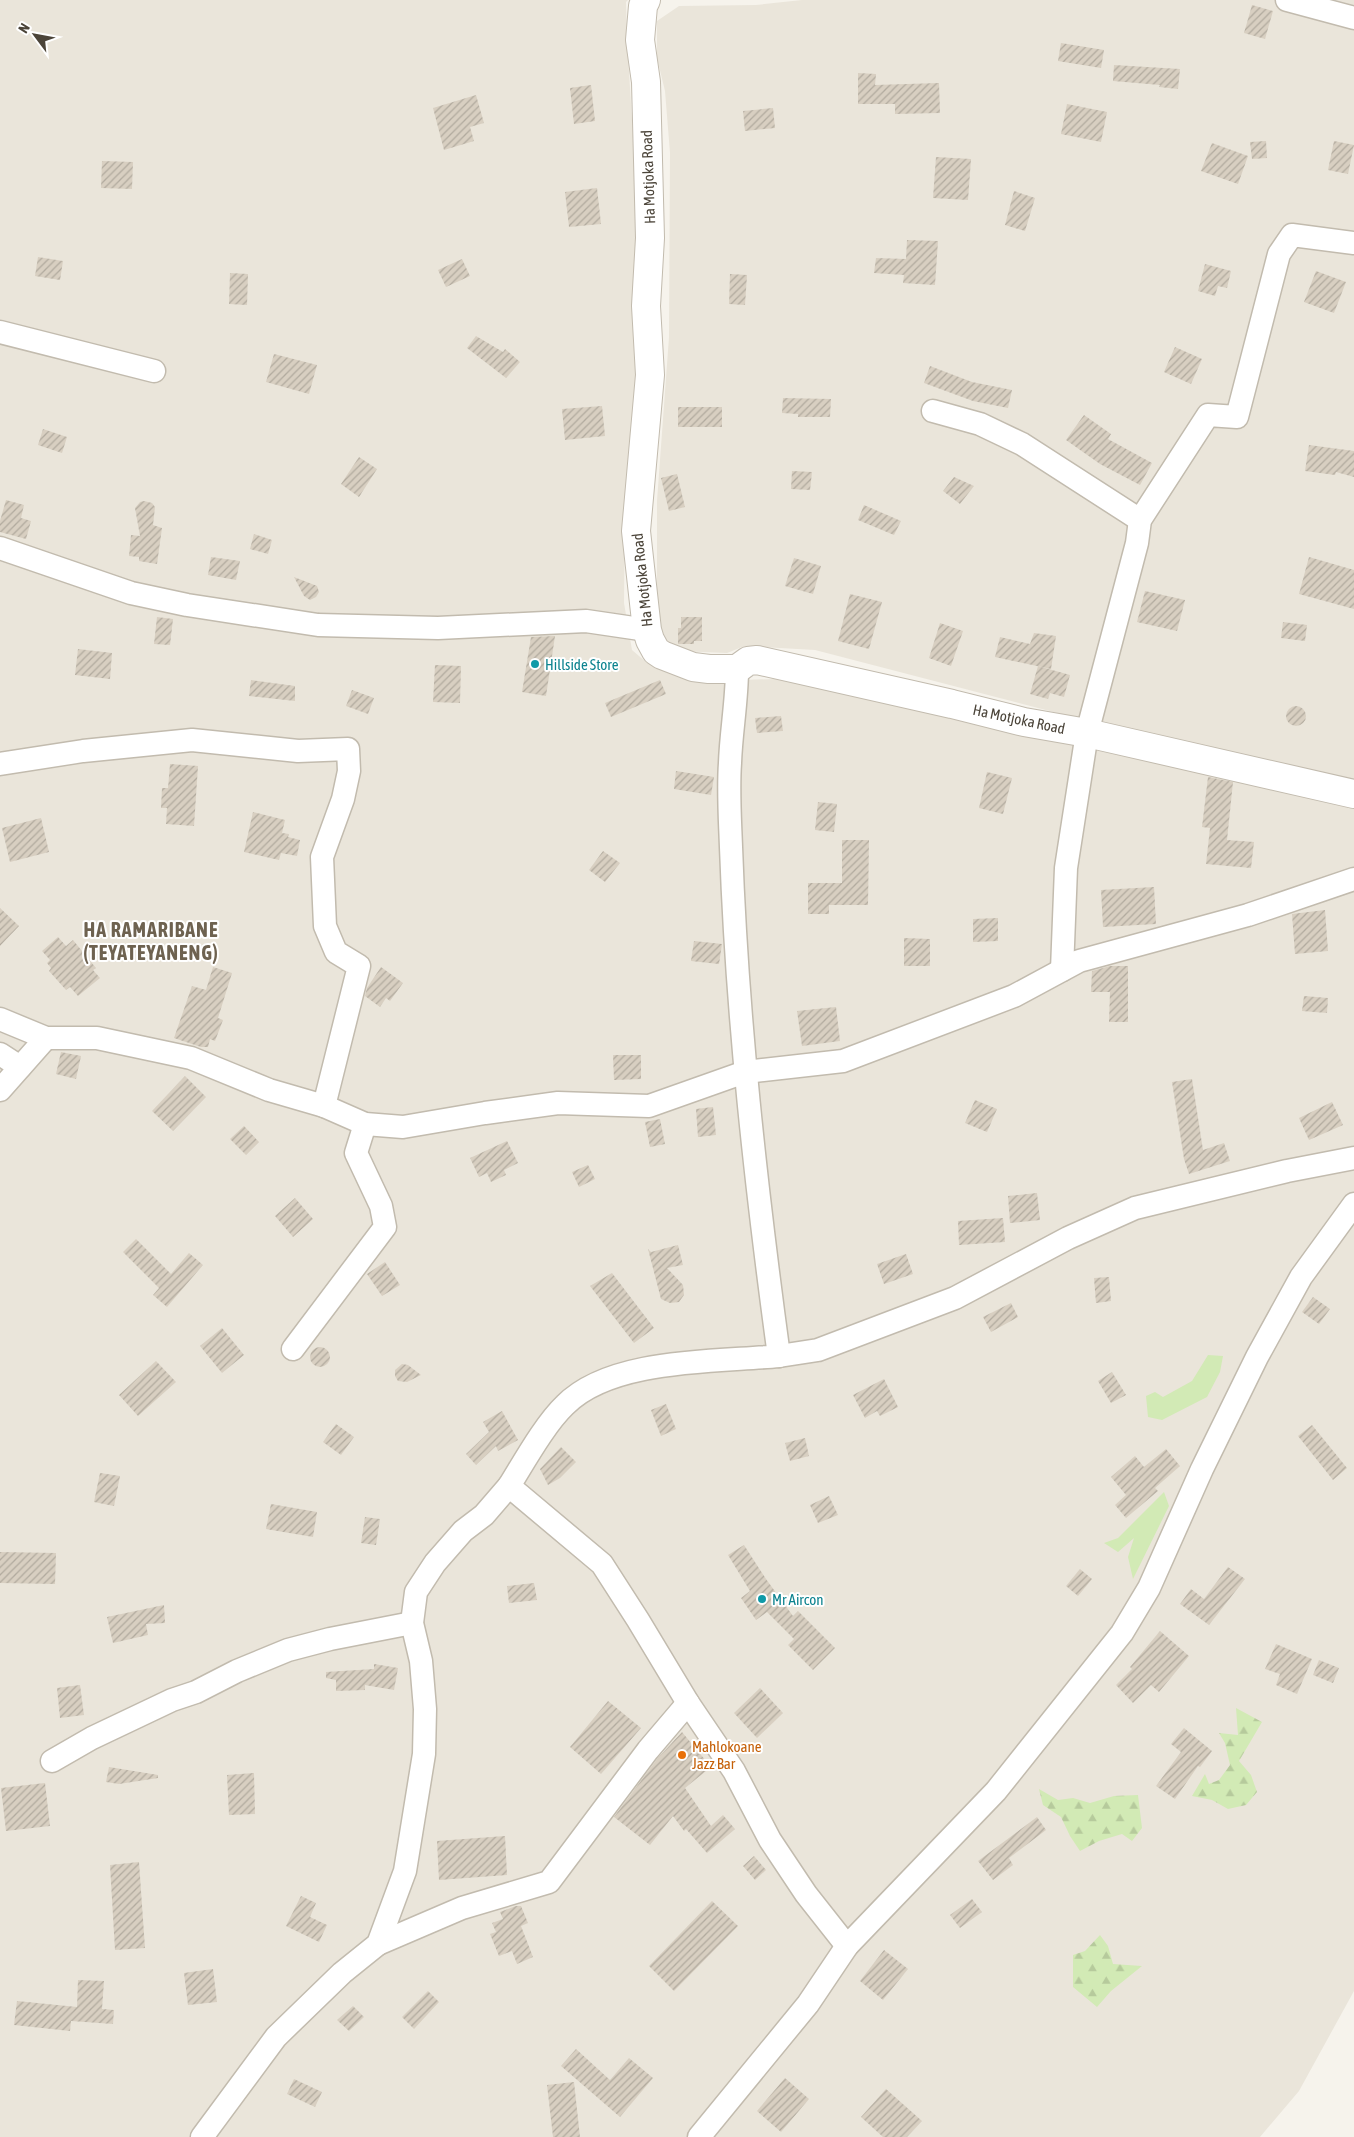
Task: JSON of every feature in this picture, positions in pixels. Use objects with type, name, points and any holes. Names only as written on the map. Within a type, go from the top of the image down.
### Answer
[{"type":"street","name":"Ha Motjoka Road","points":[[646,0],[643,6],[640,40],[646,82],[650,238],[646,306],[650,375],[636,531],[647,630],[656,651],[662,656],[693,667],[709,669],[737,669],[748,661],[757,660],[1024,722],[1087,733],[1354,794]]},
{"type":"street","points":[[1286,0],[1354,18]]},
{"type":"street","points":[[1062,970],[1066,868],[1087,733],[1137,543],[1140,520],[1208,415],[1237,417],[1279,254],[1292,235],[1354,243]]},
{"type":"street","points":[[0,332],[154,371]]},
{"type":"street","points":[[933,412],[980,424],[1022,444],[1140,520]]},
{"type":"street","points":[[0,548],[131,593],[187,605],[318,626],[438,628],[586,620],[647,630]]},
{"type":"street","points":[[737,669],[737,691],[730,764],[731,838],[739,992],[745,1072],[779,1356]]},
{"type":"street","points":[[0,764],[83,751],[192,740],[298,751],[348,749],[349,771],[343,799],[322,857],[325,926],[336,952],[359,966],[324,1106]]},
{"type":"street","points":[[0,1019],[46,1038],[97,1038],[190,1058],[269,1090],[324,1106],[365,1124],[403,1127],[485,1113],[558,1104],[649,1106],[745,1072],[843,1061],[1014,996],[1078,961],[1248,915],[1354,879]]},
{"type":"street","points":[[0,1090],[46,1038]]},
{"type":"street","points":[[0,1054],[20,1067]]},
{"type":"street","points":[[294,1349],[385,1227],[381,1206],[356,1153],[365,1124]]},
{"type":"street","points":[[378,1944],[405,1871],[424,1754],[425,1709],[422,1660],[412,1623],[416,1592],[435,1563],[463,1531],[484,1515],[509,1486],[559,1412],[581,1390],[648,1366],[779,1356],[818,1350],[955,1298],[1068,1238],[1135,1208],[1287,1171],[1354,1158]]},
{"type":"street","points":[[699,2137],[808,2004],[847,1946],[996,1791],[1122,1633],[1149,1588],[1198,1478],[1257,1357],[1301,1277],[1354,1204]]},
{"type":"street","points":[[509,1486],[602,1564],[688,1703],[734,1771],[770,1840],[806,1894],[847,1946]]},
{"type":"street","points":[[52,1761],[92,1738],[172,1700],[196,1692],[237,1671],[288,1650],[330,1639],[412,1623]]},
{"type":"street","points":[[202,2137],[276,2037],[342,1973],[378,1944],[462,1908],[549,1882],[648,1750],[688,1703]]},
{"type":"shaded area","points":[[0,0],[628,0],[626,2],[627,40],[635,168],[638,395],[625,503],[624,603],[632,650],[646,662],[709,681],[775,679],[855,693],[1354,805],[1354,1991],[1299,2091],[1260,2137],[0,2137]]},
{"type":"shaded area","points":[[802,0],[1354,0],[1354,781],[1065,715],[815,650],[742,647],[727,653],[678,651],[663,638],[657,612],[657,501],[669,337],[670,153],[665,91],[657,58],[657,21],[679,6],[756,5]]},
{"type":"green space","points":[[1208,1355],[1223,1356],[1220,1372],[1207,1397],[1162,1420],[1148,1417],[1146,1396],[1155,1392],[1163,1397],[1192,1381]]},
{"type":"green space","points":[[1164,1492],[1169,1506],[1133,1579],[1128,1557],[1134,1538],[1118,1552],[1104,1543],[1118,1538]]},
{"type":"green space","points":[[1236,1708],[1262,1722],[1239,1761],[1251,1775],[1257,1792],[1246,1805],[1228,1809],[1212,1800],[1192,1796],[1205,1774],[1209,1784],[1219,1780],[1230,1765],[1225,1743],[1219,1733],[1238,1735]]},
{"type":"green space","points":[[1039,1789],[1058,1800],[1073,1798],[1090,1803],[1114,1796],[1138,1795],[1142,1828],[1132,1841],[1122,1834],[1099,1841],[1080,1851],[1061,1817],[1043,1805]]},
{"type":"green space","points":[[1100,1935],[1108,1946],[1113,1964],[1142,1966],[1111,1991],[1097,2007],[1073,1987],[1073,1955],[1085,1951]]},
{"type":"building","points":[[1252,5],[1273,11],[1265,39],[1244,33]]},
{"type":"building","points":[[1061,43],[1104,50],[1101,68],[1058,61]]},
{"type":"building","points":[[1114,65],[1180,69],[1178,89],[1159,87],[1160,85],[1113,81]]},
{"type":"building","points":[[858,73],[876,74],[875,85],[939,83],[940,113],[895,114],[895,104],[858,104]]},
{"type":"building","points":[[591,85],[595,121],[574,124],[570,88]]},
{"type":"building","points":[[476,95],[484,123],[470,127],[474,141],[444,150],[433,108]]},
{"type":"building","points":[[1067,104],[1107,112],[1101,142],[1061,134]]},
{"type":"building","points":[[773,108],[775,128],[745,131],[743,111]]},
{"type":"building","points":[[1266,141],[1267,158],[1252,159],[1250,142]]},
{"type":"building","points":[[1334,141],[1354,145],[1348,174],[1328,170]]},
{"type":"building","points":[[1212,143],[1248,156],[1238,184],[1201,171]]},
{"type":"building","points":[[936,157],[971,159],[968,200],[933,198]]},
{"type":"building","points":[[102,161],[133,162],[132,189],[101,188]]},
{"type":"building","points":[[597,188],[601,224],[569,227],[565,192]]},
{"type":"building","points":[[1014,191],[1035,198],[1025,231],[1005,225]]},
{"type":"building","points":[[907,240],[938,241],[935,285],[903,283],[904,275],[874,273],[876,258],[906,259]]},
{"type":"building","points":[[38,257],[63,261],[60,280],[35,276]]},
{"type":"building","points":[[462,259],[470,276],[446,287],[438,270]]},
{"type":"building","points":[[1205,264],[1231,271],[1227,288],[1218,286],[1215,296],[1198,291]]},
{"type":"building","points":[[1316,271],[1346,282],[1334,313],[1304,302]]},
{"type":"building","points":[[230,273],[248,274],[247,305],[229,304]]},
{"type":"building","points":[[730,274],[747,275],[745,305],[729,304]]},
{"type":"building","points":[[476,336],[503,352],[505,349],[520,362],[506,378],[467,348]]},
{"type":"building","points":[[1175,347],[1202,359],[1191,384],[1164,372]]},
{"type":"building","points":[[274,354],[317,365],[309,394],[266,382]]},
{"type":"building","points":[[930,366],[972,382],[1012,390],[1008,408],[973,401],[924,383]]},
{"type":"building","points":[[783,398],[831,399],[830,417],[798,417],[798,414],[782,413]]},
{"type":"building","points":[[602,406],[605,436],[565,440],[562,409]]},
{"type":"building","points":[[678,407],[722,407],[722,427],[678,427]]},
{"type":"building","points":[[1084,415],[1111,434],[1108,439],[1152,463],[1140,485],[1100,464],[1066,440]]},
{"type":"building","points":[[43,429],[67,437],[62,453],[38,445]]},
{"type":"building","points":[[1309,445],[1354,451],[1354,477],[1336,472],[1335,475],[1305,471]]},
{"type":"building","points":[[359,457],[377,469],[359,497],[341,484]]},
{"type":"building","points":[[792,471],[812,472],[810,490],[791,489]]},
{"type":"building","points":[[677,474],[685,507],[669,511],[661,478]]},
{"type":"building","points":[[954,477],[974,486],[960,504],[943,491]]},
{"type":"building","points":[[6,500],[24,505],[21,518],[31,521],[26,539],[0,532],[0,521]]},
{"type":"building","points":[[140,502],[152,503],[155,507],[153,525],[162,528],[157,564],[139,561],[139,557],[129,556],[131,535],[140,536],[135,508]]},
{"type":"building","points":[[864,505],[901,521],[894,535],[858,520]]},
{"type":"building","points":[[254,534],[272,540],[268,554],[250,549]]},
{"type":"building","points":[[211,557],[240,561],[236,580],[208,575]]},
{"type":"building","points":[[1309,557],[1354,570],[1354,609],[1299,594]]},
{"type":"building","points":[[794,558],[821,566],[813,594],[785,586]]},
{"type":"building","points":[[294,577],[317,586],[319,592],[316,597],[310,600],[304,596]]},
{"type":"building","points":[[1145,591],[1185,600],[1177,631],[1137,622]]},
{"type":"building","points":[[850,594],[882,602],[869,649],[838,641]]},
{"type":"building","points":[[157,617],[173,619],[170,645],[154,644]]},
{"type":"building","points":[[681,617],[702,617],[702,641],[694,641],[694,644],[678,644],[678,628],[681,628]]},
{"type":"building","points":[[1283,622],[1307,625],[1305,641],[1281,638]]},
{"type":"building","points":[[940,623],[963,631],[951,666],[929,658]]},
{"type":"building","points":[[1034,633],[1056,636],[1051,669],[995,657],[1000,637],[1030,644]]},
{"type":"building","name":"Hillside Store","points":[[555,636],[546,696],[522,692],[531,637]]},
{"type":"building","points":[[78,649],[112,653],[110,679],[75,675]]},
{"type":"building","points":[[435,665],[461,666],[460,703],[433,702]]},
{"type":"building","points":[[1038,666],[1070,675],[1064,697],[1050,693],[1048,699],[1030,694]]},
{"type":"building","points":[[251,680],[295,686],[295,701],[249,696]]},
{"type":"building","points":[[660,680],[666,694],[611,717],[605,703]]},
{"type":"building","points":[[352,690],[374,698],[368,714],[346,706]]},
{"type":"building","points":[[1296,706],[1303,709],[1306,716],[1303,723],[1296,726],[1289,723],[1286,716],[1289,709]]},
{"type":"building","points":[[781,716],[783,731],[757,733],[755,718]]},
{"type":"building","points":[[170,764],[198,766],[194,826],[166,824],[167,808],[161,808],[162,788],[168,788]]},
{"type":"building","points":[[676,771],[714,777],[711,795],[674,789]]},
{"type":"building","points":[[987,772],[1012,778],[1003,814],[979,808]]},
{"type":"building","points":[[1208,777],[1233,782],[1227,840],[1254,842],[1251,868],[1206,864],[1210,828],[1202,827]]},
{"type":"building","points":[[818,802],[837,804],[834,832],[815,830]]},
{"type":"building","points":[[253,812],[285,820],[282,833],[289,834],[288,837],[300,840],[297,856],[281,853],[279,860],[244,852]]},
{"type":"building","points":[[41,818],[49,852],[10,862],[2,828]]},
{"type":"building","points":[[842,840],[869,840],[868,905],[829,905],[829,914],[808,914],[808,883],[842,883]]},
{"type":"building","points":[[603,851],[620,863],[605,882],[589,870]]},
{"type":"building","points":[[1154,887],[1156,924],[1103,927],[1101,890]]},
{"type":"building","points":[[0,908],[19,926],[0,946]]},
{"type":"building","points":[[1325,910],[1328,951],[1295,954],[1292,914]]},
{"type":"building","points":[[998,918],[998,941],[973,942],[973,919]]},
{"type":"building","points":[[58,937],[66,946],[73,940],[96,968],[93,970],[100,978],[78,996],[70,987],[66,990],[49,971],[51,968],[47,963],[50,960],[42,951]]},
{"type":"building","points":[[904,938],[930,939],[930,966],[904,966]]},
{"type":"building","points":[[694,941],[722,944],[719,964],[691,961]]},
{"type":"building","points":[[1110,966],[1128,966],[1128,1022],[1109,1022],[1110,992],[1091,992],[1092,971]]},
{"type":"building","points":[[213,967],[232,973],[218,1018],[223,1020],[215,1041],[210,1039],[208,1047],[201,1047],[174,1038],[192,986],[206,990]]},
{"type":"building","points":[[381,967],[403,983],[390,1001],[386,998],[380,1007],[365,996],[367,988]]},
{"type":"building","points":[[1304,996],[1328,998],[1327,1013],[1302,1011]]},
{"type":"building","points":[[836,1007],[840,1041],[802,1046],[797,1011]]},
{"type":"building","points":[[61,1052],[81,1056],[76,1079],[56,1074]]},
{"type":"building","points":[[613,1055],[641,1055],[641,1079],[614,1080]]},
{"type":"building","points":[[185,1076],[206,1097],[173,1131],[152,1111]]},
{"type":"building","points":[[1192,1079],[1203,1150],[1224,1143],[1230,1161],[1189,1174],[1184,1159],[1172,1082]]},
{"type":"building","points":[[975,1100],[997,1109],[987,1132],[965,1123]]},
{"type":"building","points":[[1332,1102],[1343,1125],[1309,1140],[1299,1118]]},
{"type":"building","points":[[713,1107],[716,1135],[698,1137],[696,1109]]},
{"type":"building","points":[[660,1119],[665,1144],[650,1147],[645,1122]]},
{"type":"building","points":[[244,1126],[259,1142],[246,1155],[230,1139]]},
{"type":"building","points":[[507,1141],[518,1163],[504,1170],[506,1175],[491,1182],[487,1173],[479,1177],[470,1158]]},
{"type":"building","points":[[588,1165],[595,1179],[579,1187],[572,1172]]},
{"type":"building","points":[[1037,1193],[1040,1220],[1010,1223],[1008,1196]]},
{"type":"building","points":[[295,1198],[313,1219],[293,1237],[275,1216]]},
{"type":"building","points":[[1003,1218],[1005,1242],[959,1245],[958,1221]]},
{"type":"building","points":[[136,1239],[171,1274],[189,1253],[203,1265],[167,1307],[153,1295],[159,1288],[123,1252]]},
{"type":"building","points":[[678,1245],[683,1265],[667,1268],[683,1285],[684,1295],[679,1302],[670,1303],[661,1299],[648,1249],[651,1252]]},
{"type":"building","points":[[906,1254],[913,1274],[884,1284],[877,1264]]},
{"type":"building","points":[[385,1262],[400,1285],[382,1296],[367,1274]]},
{"type":"building","points":[[612,1273],[654,1328],[634,1343],[590,1286]]},
{"type":"building","points":[[1109,1277],[1111,1301],[1096,1303],[1094,1278]]},
{"type":"building","points":[[1313,1297],[1330,1309],[1319,1324],[1302,1312]]},
{"type":"building","points":[[1011,1303],[1018,1317],[991,1332],[983,1317]]},
{"type":"building","points":[[222,1328],[244,1355],[222,1373],[200,1346]]},
{"type":"building","points":[[316,1347],[324,1347],[330,1353],[330,1361],[324,1367],[316,1367],[310,1361],[310,1353]]},
{"type":"building","points":[[156,1361],[176,1382],[138,1416],[119,1395]]},
{"type":"building","points":[[402,1364],[408,1365],[421,1375],[407,1382],[398,1381],[395,1376],[395,1370]]},
{"type":"building","points":[[1112,1372],[1126,1395],[1111,1403],[1098,1381]]},
{"type":"building","points":[[884,1379],[898,1407],[880,1416],[877,1411],[865,1418],[853,1395]]},
{"type":"building","points":[[666,1404],[676,1429],[661,1436],[651,1410]]},
{"type":"building","points":[[502,1411],[518,1440],[498,1451],[496,1446],[476,1465],[466,1454],[489,1432],[483,1422]]},
{"type":"building","points":[[336,1424],[354,1437],[341,1455],[323,1442]]},
{"type":"building","points":[[1312,1425],[1347,1468],[1333,1480],[1298,1436]]},
{"type":"building","points":[[805,1438],[809,1456],[790,1461],[785,1443]]},
{"type":"building","points":[[561,1447],[576,1462],[560,1478],[548,1485],[540,1469]]},
{"type":"building","points":[[1166,1449],[1180,1466],[1155,1488],[1158,1491],[1126,1518],[1115,1505],[1126,1495],[1111,1477],[1135,1456],[1144,1467]]},
{"type":"building","points":[[100,1473],[120,1476],[114,1506],[94,1502]]},
{"type":"building","points":[[829,1496],[838,1515],[818,1523],[810,1505]]},
{"type":"building","points":[[271,1504],[317,1512],[313,1537],[266,1529]]},
{"type":"building","points":[[365,1517],[380,1519],[376,1545],[361,1543]]},
{"type":"building","points":[[744,1545],[793,1616],[798,1611],[835,1648],[813,1670],[788,1645],[794,1639],[767,1612],[756,1620],[741,1598],[750,1591],[728,1555]]},
{"type":"building","points":[[0,1552],[56,1553],[55,1584],[0,1583]]},
{"type":"building","points":[[1228,1567],[1245,1579],[1209,1625],[1180,1604],[1191,1589],[1204,1599]]},
{"type":"building","points":[[1080,1569],[1092,1579],[1078,1596],[1066,1586]]},
{"type":"building","points":[[534,1583],[537,1600],[509,1603],[507,1586]]},
{"type":"building","points":[[164,1605],[165,1623],[146,1624],[148,1635],[113,1643],[107,1617]]},
{"type":"building","points":[[1160,1631],[1189,1656],[1159,1692],[1151,1685],[1133,1703],[1116,1685],[1132,1669],[1130,1667]]},
{"type":"building","points":[[1276,1644],[1312,1659],[1297,1694],[1276,1685],[1280,1674],[1265,1669]]},
{"type":"building","points":[[1319,1660],[1339,1668],[1333,1683],[1313,1675]]},
{"type":"building","points":[[374,1664],[398,1668],[394,1690],[365,1685],[365,1690],[336,1691],[336,1680],[326,1678],[326,1672],[374,1669]]},
{"type":"building","points":[[80,1685],[84,1715],[60,1718],[57,1688]]},
{"type":"building","points":[[760,1688],[783,1713],[757,1738],[734,1713]]},
{"type":"building","points":[[608,1701],[641,1728],[601,1774],[570,1747]]},
{"type":"building","points":[[1184,1728],[1212,1751],[1200,1767],[1198,1766],[1175,1799],[1156,1786],[1181,1752],[1171,1744]]},
{"type":"building","points":[[682,1732],[711,1767],[685,1788],[711,1826],[723,1815],[735,1829],[707,1853],[686,1829],[684,1831],[673,1816],[650,1845],[614,1817],[658,1758]]},
{"type":"building","points":[[109,1767],[158,1775],[158,1778],[119,1784],[106,1782]]},
{"type":"building","points":[[254,1773],[255,1814],[229,1815],[227,1775]]},
{"type":"building","points":[[45,1783],[50,1826],[6,1831],[1,1788]]},
{"type":"building","points":[[1037,1817],[1046,1830],[1009,1858],[1013,1865],[993,1880],[978,1861]]},
{"type":"building","points":[[505,1836],[507,1875],[439,1880],[437,1841]]},
{"type":"building","points":[[754,1856],[766,1870],[755,1880],[743,1866]]},
{"type":"building","points":[[139,1862],[145,1948],[115,1950],[110,1865]]},
{"type":"building","points":[[301,1896],[316,1903],[310,1917],[327,1925],[319,1942],[286,1926]]},
{"type":"building","points":[[972,1899],[982,1912],[960,1928],[950,1915]]},
{"type":"building","points":[[712,1901],[738,1926],[674,1991],[649,1966]]},
{"type":"building","points":[[521,1906],[528,1923],[521,1926],[533,1957],[517,1964],[512,1951],[499,1956],[490,1934],[496,1932],[492,1923],[503,1919],[500,1912]]},
{"type":"building","points":[[884,1950],[908,1969],[883,2000],[860,1981]]},
{"type":"building","points":[[213,1969],[217,2002],[188,2005],[184,1973]]},
{"type":"building","points":[[78,1980],[104,1981],[102,2009],[114,2010],[113,2024],[71,2021],[70,2031],[14,2025],[17,2001],[77,2007]]},
{"type":"building","points":[[428,1991],[439,2002],[414,2029],[402,2017]]},
{"type":"building","points":[[353,2006],[364,2017],[349,2031],[337,2020]]},
{"type":"building","points":[[576,2049],[610,2080],[629,2058],[653,2078],[620,2117],[561,2066]]},
{"type":"building","points":[[785,2078],[809,2099],[781,2132],[757,2111]]},
{"type":"building","points":[[294,2079],[322,2092],[315,2107],[287,2094]]},
{"type":"building","points":[[574,2082],[580,2137],[553,2137],[547,2085]]},
{"type":"building","points":[[886,2089],[922,2121],[907,2137],[883,2137],[861,2117]]},
{"type":"place","name":"Hillside Store","points":[[535,664]]},
{"type":"place","name":"Mr Aircon","points":[[762,1599]]},
{"type":"place","name":"Mahlokoane Jazz Bar","points":[[682,1755]]},
{"type":"district","name":"HA RAMARIBANE (TEYATEYANENG)","points":[[151,940]]}]
